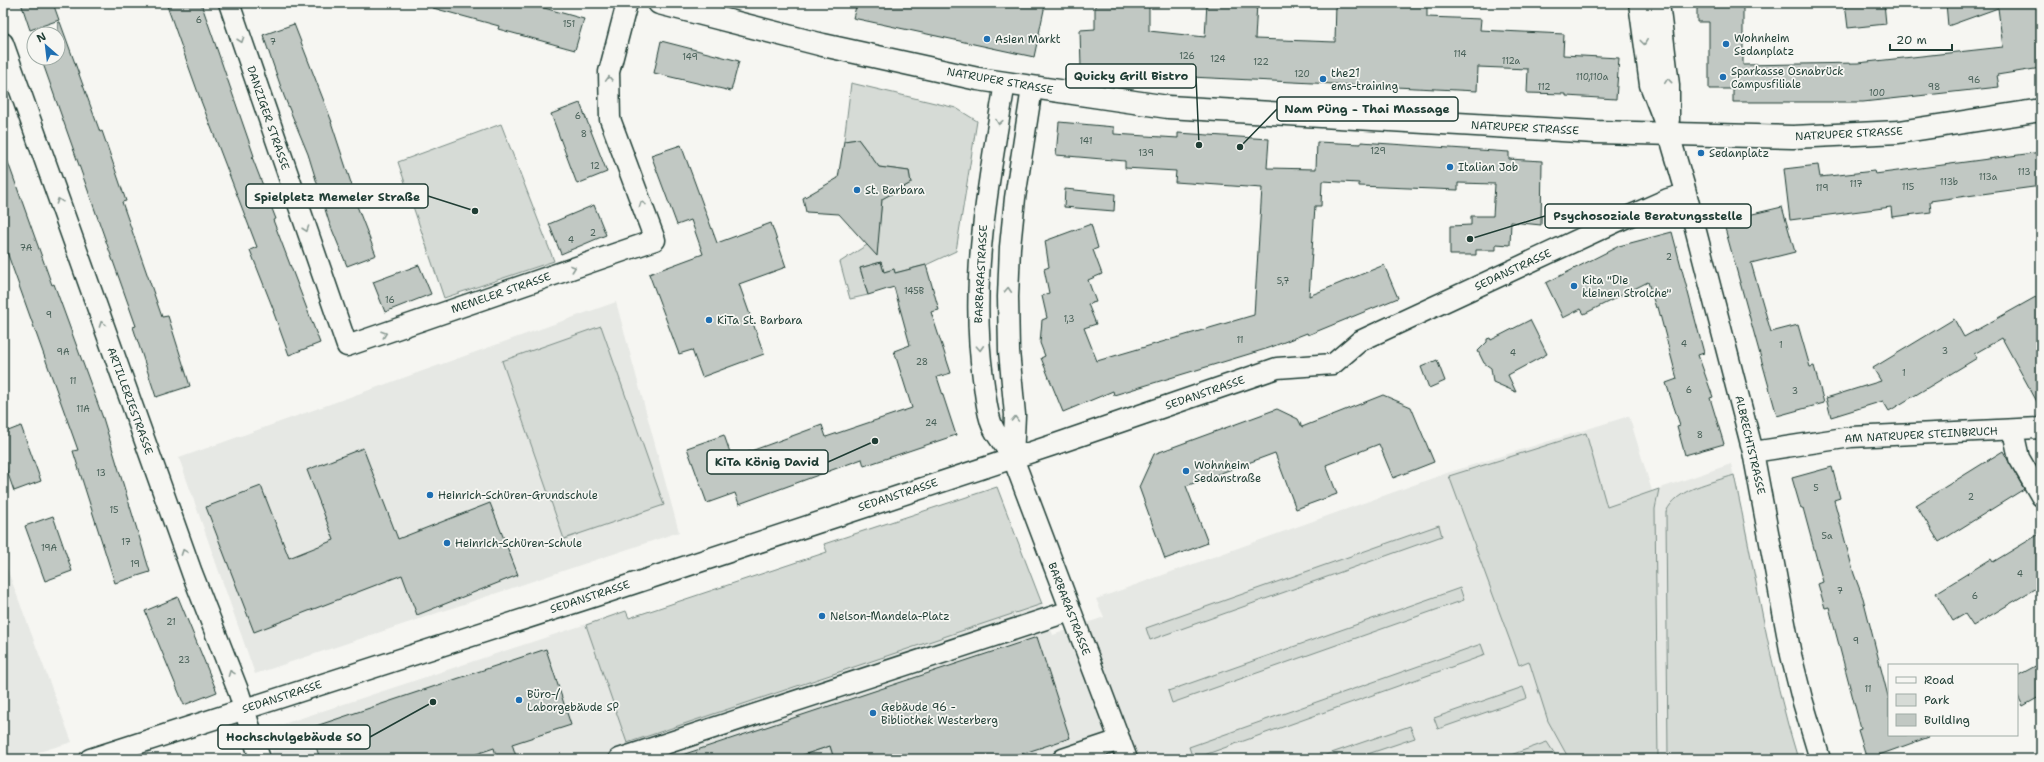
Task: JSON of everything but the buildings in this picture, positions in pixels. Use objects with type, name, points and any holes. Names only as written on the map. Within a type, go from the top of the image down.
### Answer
[{"type":"street","name":"DANZIGER STRASSE","points":[[229,3],[347,346]]},
{"type":"street","name":"MEMELER STRASSE","points":[[347,346],[655,240],[610,119],[608,72],[627,3]]},
{"type":"street","name":"NATRUPER STRASSE","points":[[659,3],[823,45],[1005,83],[1168,107],[1461,125],[1669,134],[1794,137],[1900,132],[2041,110]]},
{"type":"street","points":[[1640,3],[1650,84],[1669,134]]},
{"type":"street","points":[[1659,3],[1668,85],[1669,134]]},
{"type":"street","name":"ARTILLERIESTRASSE","points":[[3,43],[192,573],[245,709],[260,759]]},
{"type":"street","name":"BARBARASTRASSE","points":[[1005,83],[987,193],[982,238],[978,320],[980,362],[990,421],[1013,458],[1070,612],[1127,759]]},
{"type":"street","name":"BARBARASTRASSE","points":[[1013,458],[1016,415],[1009,351],[1008,296],[1010,247],[1015,198],[1032,88]]},
{"type":"street","name":"ALBRECHTSTRASSE","points":[[1669,134],[1753,452],[1791,655],[1802,699],[1820,759]]},
{"type":"street","name":"SEDANSTRASSE","points":[[90,759],[1013,458],[1277,368],[1333,364],[1360,341],[1616,222],[1668,199],[1686,194]]},
{"type":"street","name":"AM NATRUPER STEINBRUCH","points":[[1753,452],[1851,437],[1918,432],[2013,431],[2041,428]]},
{"type":"street","points":[[2013,431],[2019,458],[2041,496]]},
{"type":"street","points":[[619,759],[1070,612]]},
{"type":"street","points":[[1063,759],[1120,740]]},
{"type":"shaded area","name":"Heinrich-Schüren-Grundschule","points":[[616,302],[679,532],[255,674],[179,458]]},
{"type":"shaded area","points":[[1629,416],[1652,491],[1731,464],[1751,552],[1774,673],[1798,759],[274,759],[265,730],[626,611],[629,618],[827,552],[824,544],[997,487],[1053,635],[1104,617],[1096,599],[1447,473]]},
{"type":"shaded area","points":[[3,558],[72,742],[16,759],[3,759]]},
{"type":"green space","points":[[851,83],[956,108],[977,121],[956,251],[926,265],[895,273],[894,269],[884,272],[881,262],[860,268],[868,295],[850,299],[840,262],[878,238],[882,199],[911,183],[909,171],[879,167],[858,139],[844,141]]},
{"type":"green space","points":[[501,124],[554,261],[444,298],[398,162]]},
{"type":"green space","points":[[601,326],[664,505],[564,539],[502,361]]},
{"type":"green space","points":[[1586,433],[1607,507],[1659,489],[1655,509],[1658,759],[1569,759],[1548,721],[1529,661],[1519,665],[1449,476]]},
{"type":"green space","points":[[1734,475],[1779,689],[1798,759],[1668,759],[1666,512],[1678,497],[1686,492]]},
{"type":"green space","name":"Nelson-Mandela-Platz","points":[[997,487],[1042,604],[627,743],[586,625],[626,611],[629,618],[827,552],[824,544]]},
{"type":"green space","points":[[1439,525],[1442,536],[1150,640],[1146,628]]},
{"type":"green space","points":[[1460,588],[1464,600],[1172,703],[1168,691]]},
{"type":"green space","points":[[1481,644],[1485,655],[1193,759],[1189,747]]},
{"type":"green space","points":[[1523,687],[1527,698],[1438,729],[1434,718]]},
{"type":"green space","points":[[1410,726],[1415,738],[1353,759],[1314,759]]},
{"type":"green space","points":[[1547,742],[1558,759],[1506,759],[1505,757]]},
{"type":"green space","points":[[830,746],[834,759],[791,759]]},
{"type":"place","name":"Asien Markt","points":[[987,39]]},
{"type":"place","name":"Wohnheim Sedanplatz","points":[[1726,44]]},
{"type":"place","name":"Sparkasse Osnabrück Campusfiliale","points":[[1723,77]]},
{"type":"place","name":"the21 ems-training","points":[[1323,79]]},
{"type":"place","name":"Quicky Grill Bistro","points":[[1199,145]]},
{"type":"place","name":"Nam Püng - Thai Massage","points":[[1240,147]]},
{"type":"place","name":"Sedanplatz","points":[[1701,153]]},
{"type":"place","name":"Italian Job","points":[[1450,167]]},
{"type":"place","name":"St. Barbara","points":[[857,190]]},
{"type":"place","name":"Spielpletz Memeler Straße","points":[[475,211]]},
{"type":"place","name":"Psychosoziale Beratungsstelle","points":[[1470,239]]},
{"type":"place","name":"Kita \"Die kleinen Strolche\"","points":[[1574,286]]},
{"type":"place","name":"KiTa St. Barbara","points":[[709,320]]},
{"type":"place","name":"KiTa König David","points":[[875,441]]},
{"type":"place","name":"Wohnheim Sedanstraße","points":[[1186,471]]},
{"type":"place","name":"Heinrich-Schüren-Grundschule","points":[[430,495]]},
{"type":"place","name":"Heinrich-Schüren-Schule","points":[[447,543]]},
{"type":"place","name":"Nelson-Mandela-Platz","points":[[822,616]]},
{"type":"place","name":"Büro-/ Laborgebäude SP","points":[[519,700]]},
{"type":"place","name":"Hochschulgebäude SO","points":[[433,702]]},
{"type":"place","name":"Gebäude 96 - Bibliothek Westerberg","points":[[873,713]]}]
